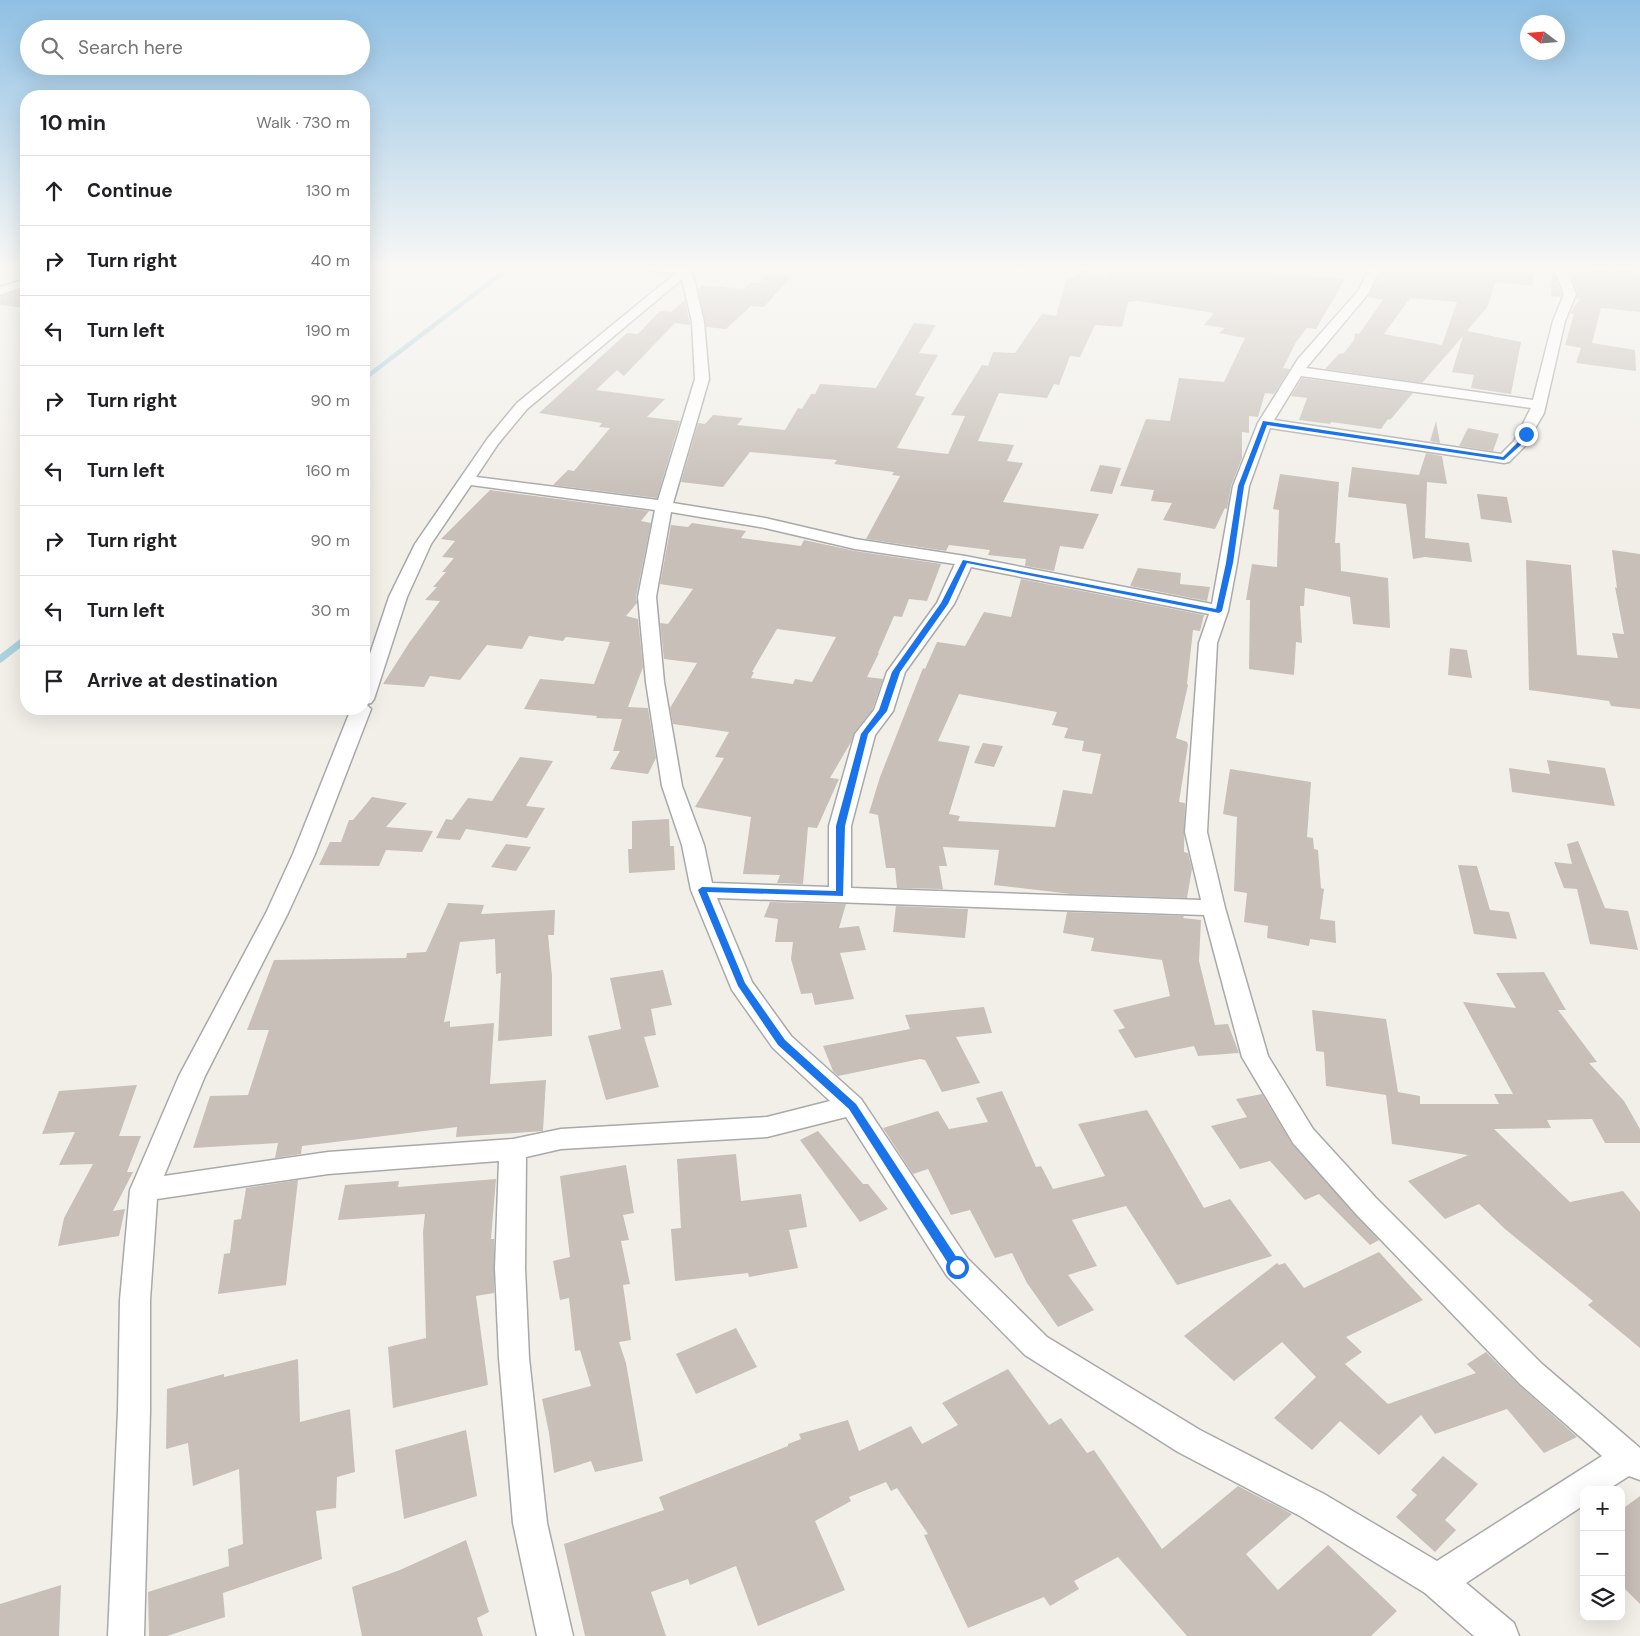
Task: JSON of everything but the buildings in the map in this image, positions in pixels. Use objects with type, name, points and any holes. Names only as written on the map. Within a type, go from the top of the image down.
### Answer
[{"type":"street","points":[[370,681],[402,588],[423,544],[466,480],[493,441],[522,406],[597,343]]},
{"type":"street","points":[[699,343],[702,379],[664,506],[647,597],[654,673],[672,786],[693,845],[702,890],[741,984],[782,1042],[852,1106],[957,1267],[1036,1346],[1189,1441],[1312,1505],[1437,1581],[1501,1636]]},
{"type":"street","points":[[1320,343],[1297,371],[1265,423],[1241,486],[1230,563],[1219,611],[1208,643],[1196,832],[1214,908],[1255,1057],[1303,1136],[1366,1206],[1531,1374],[1634,1461],[1437,1581]]},
{"type":"street","points":[[1265,423],[1504,459],[1520,443],[1537,414],[1554,343]]},
{"type":"street","points":[[1297,371],[1540,405]]},
{"type":"street","points":[[466,480],[664,506],[765,523],[855,544],[965,561],[1219,611]]},
{"type":"street","points":[[840,894],[840,826],[865,734],[883,711],[896,672],[945,604],[965,561]]},
{"type":"street","points":[[126,1636],[134,1411],[135,1300],[144,1190],[192,1076],[277,913],[304,854],[358,715]]},
{"type":"street","points":[[702,890],[1214,908]]},
{"type":"street","points":[[144,1190],[328,1163],[513,1149],[561,1140],[768,1127],[852,1106]]},
{"type":"street","points":[[513,1149],[510,1268],[514,1358],[530,1523],[555,1636]]},
{"type":"waterway","points":[[370,374],[410,343]]},
{"type":"waterway","points":[[0,659],[20,644]]},
{"type":"route","points":[[957,1267],[852,1106],[782,1042],[741,984],[702,890],[840,894],[840,826],[865,734],[883,711],[896,672],[924,630],[945,604],[965,561],[1219,611],[1230,563],[1241,486],[1265,423],[1504,459],[1526,434]]}]
